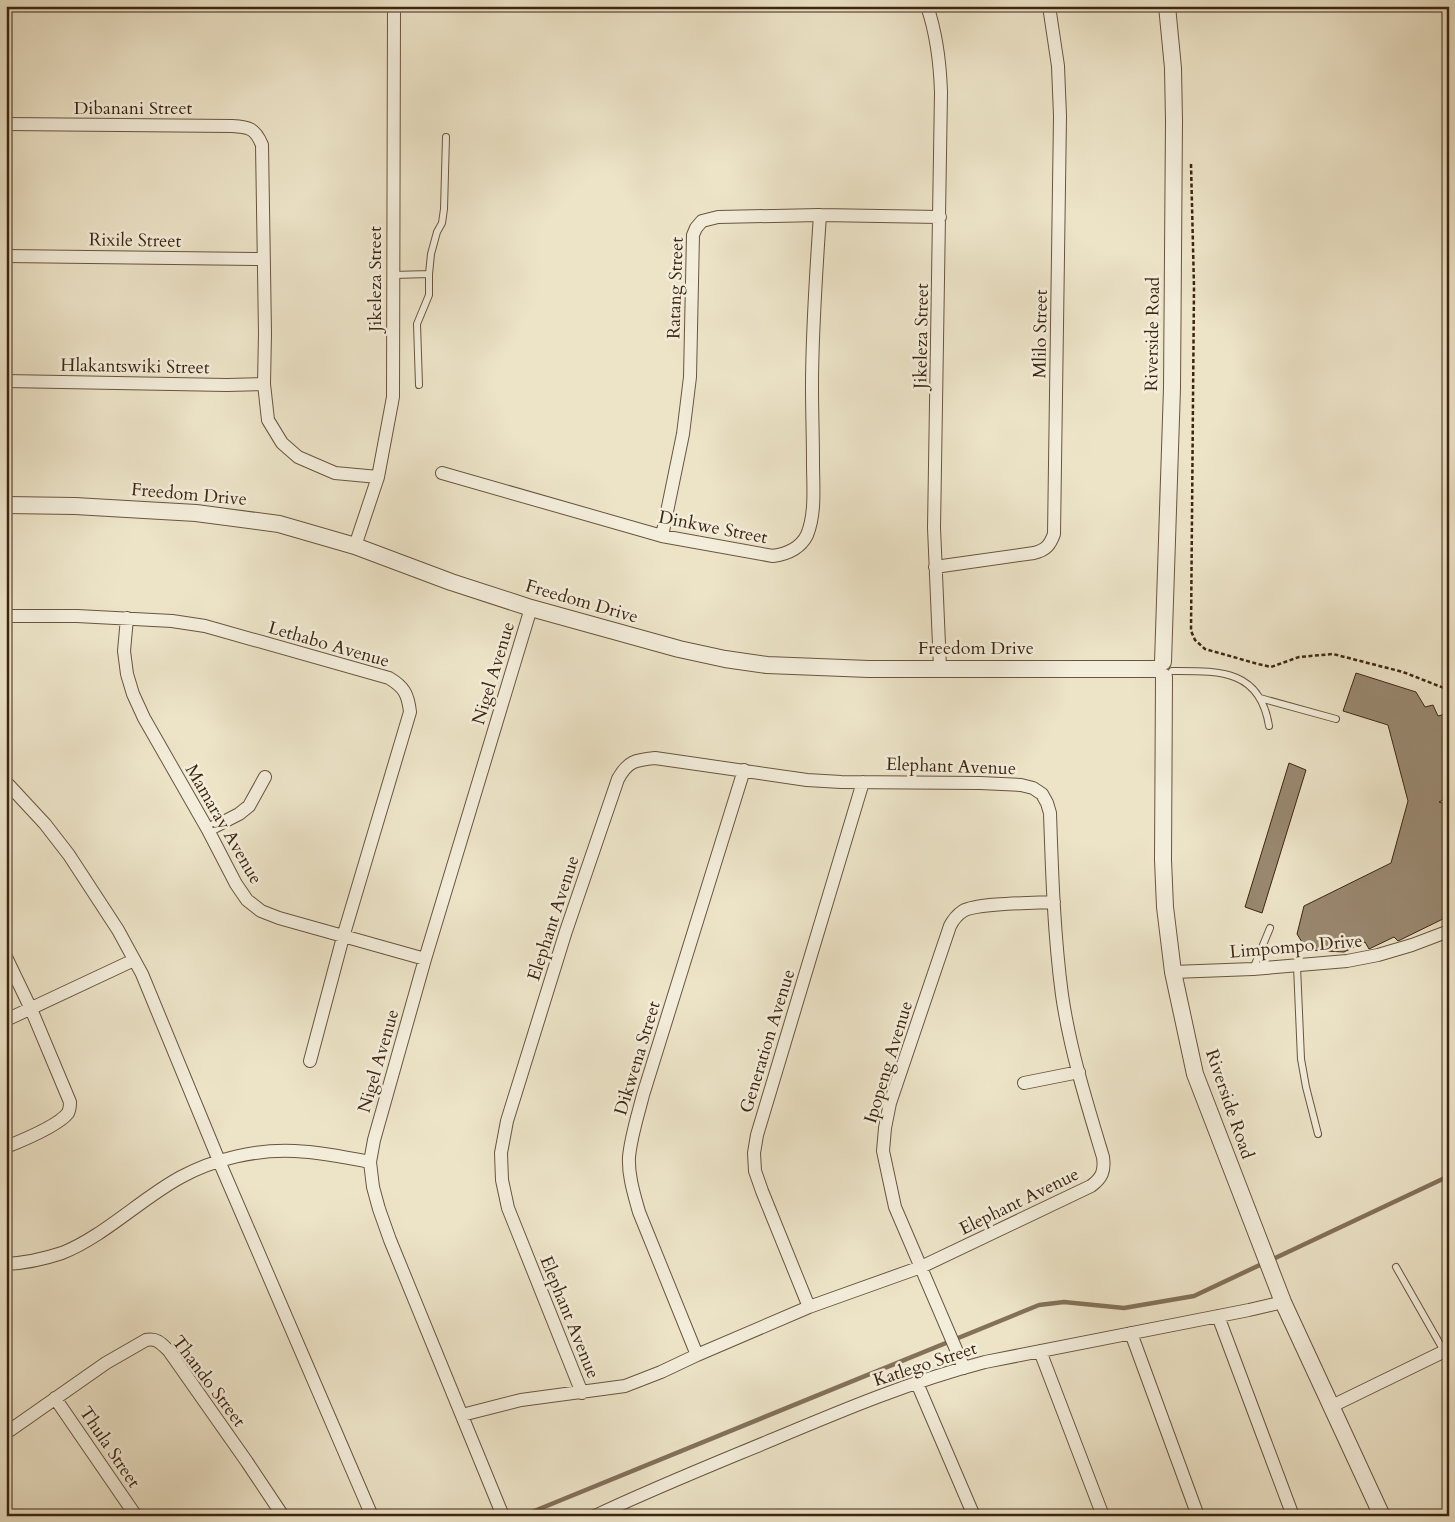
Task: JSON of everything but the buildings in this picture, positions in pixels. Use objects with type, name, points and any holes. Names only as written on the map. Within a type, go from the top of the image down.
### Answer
[{"type":"street","name":"Jikeleza Street","points":[[355,546],[378,476],[392,397],[394,6]]},
{"type":"street","name":"Jikeleza Street","points":[[927,6],[934,26],[940,58],[941,92],[934,528],[940,668]]},
{"type":"street","name":"Mlilo Street","points":[[935,567],[1045,550],[1054,534],[1060,116],[1058,66],[1049,6]]},
{"type":"street","name":"Riverside Road","points":[[1167,6],[1173,68],[1174,121],[1172,388],[1164,670],[1163,860],[1165,907],[1173,972],[1195,1074],[1271,1274],[1330,1407],[1382,1516]]},
{"type":"street","name":"Dibanani Street","points":[[6,124],[248,127],[258,134],[262,145],[263,259]]},
{"type":"street","name":"Ratang Street","points":[[662,536],[683,434],[690,377],[693,235],[696,228],[702,222],[718,216],[940,217]]},
{"type":"street","name":"Dinkwe Street","points":[[442,473],[662,536],[773,556],[796,549],[806,537],[811,522],[813,501],[814,326],[820,216]]},
{"type":"street","name":"Rixile Street","points":[[6,256],[263,259]]},
{"type":"street","points":[[263,259],[264,384],[268,420],[282,443],[298,457],[335,473],[378,476]]},
{"type":"street","name":"Hlakantswiki Street","points":[[6,381],[264,384]]},
{"type":"street","name":"Freedom Drive","points":[[6,505],[75,506],[186,512],[279,524],[355,546],[451,582],[531,608],[679,649],[767,665],[833,668],[1164,670]]},
{"type":"street","name":"Nigel Avenue","points":[[503,1516],[379,1209],[373,1187],[370,1162],[425,959],[531,608]]},
{"type":"street","name":"Lethabo Avenue","points":[[6,616],[127,618],[172,621],[205,626],[389,678],[404,690],[410,712],[343,937],[310,1061]]},
{"type":"street","name":"Mamaray Avenue","points":[[127,618],[124,651],[127,674],[133,694],[144,718],[208,830],[236,884],[247,900],[262,911],[279,918],[425,959]]},
{"type":"street","name":"Elephant Avenue","points":[[655,758],[744,770],[772,776],[807,780],[863,782],[980,783],[1021,786],[1042,794],[1050,813],[1056,950],[1062,997],[1079,1072],[1103,1157],[1103,1174],[1091,1186],[921,1267],[809,1307],[625,1386],[582,1393],[508,1208],[502,1180],[501,1152],[507,1121],[566,931],[618,779],[624,768],[630,763],[641,759],[655,758]]},
{"type":"street","name":"Dikwena Street","points":[[697,1355],[640,1212],[632,1188],[629,1159],[632,1135],[643,1095],[744,770]]},
{"type":"street","points":[[208,830],[239,814],[249,806],[265,777]]},
{"type":"street","points":[[6,782],[45,824],[68,856],[102,905],[142,974],[219,1161],[372,1516]]},
{"type":"street","name":"Generation Avenue","points":[[809,1307],[762,1191],[755,1171],[754,1153],[757,1135],[863,782]]},
{"type":"street","name":"Ipopeng Avenue","points":[[964,1368],[895,1207],[882,1151],[885,1128],[890,1103],[950,926],[956,917],[963,911],[971,908],[1054,902]]},
{"type":"street","name":"Limpompo Drive","points":[[1173,972],[1253,969],[1347,961],[1378,955],[1449,931]]},
{"type":"street","points":[[6,957],[31,1009],[70,1102],[67,1114],[61,1119],[34,1135],[6,1147]]},
{"type":"street","points":[[6,1020],[134,960]]},
{"type":"street","points":[[1024,1083],[1079,1072]]},
{"type":"street","points":[[6,1264],[40,1260],[64,1252],[85,1241],[181,1177],[219,1161],[267,1152],[294,1151],[322,1153],[370,1162]]},
{"type":"street","name":"Katlego Street","points":[[595,1516],[645,1492],[813,1423],[917,1383],[964,1368],[1282,1302]]},
{"type":"street","points":[[1218,1316],[1293,1516]]},
{"type":"street","points":[[1131,1334],[1198,1516]]},
{"type":"street","name":"Thando Street","points":[[6,1432],[106,1362],[146,1340],[160,1341],[242,1454],[283,1516]]},
{"type":"street","points":[[1330,1407],[1446,1350]]},
{"type":"street","points":[[1040,1351],[1102,1516]]},
{"type":"street","points":[[917,1383],[974,1516]]},
{"type":"street","points":[[462,1415],[521,1400],[582,1393]]},
{"type":"street","name":"Thula Street","points":[[55,1398],[136,1516]]},
{"type":"lane","points":[[419,385],[417,324],[429,294],[431,254],[442,223],[446,137]]},
{"type":"lane","points":[[393,275],[429,274]]},
{"type":"lane","points":[[1164,670],[1211,672],[1241,679],[1260,698],[1266,709],[1269,726]]},
{"type":"lane","points":[[1260,698],[1336,719]]},
{"type":"lane","points":[[1253,969],[1270,928]]},
{"type":"lane","points":[[1297,966],[1301,1059],[1318,1134]]},
{"type":"lane","points":[[1396,1267],[1446,1350]]},
{"type":"path","points":[[1191,164],[1194,288],[1191,631],[1195,640],[1205,649],[1271,667],[1298,657],[1333,654],[1404,672],[1449,690]]},
{"type":"waterway","points":[[1271,1260],[1449,1176]]},
{"type":"waterway","points":[[522,1516],[1039,1305],[1064,1302],[1124,1308],[1194,1296],[1264,1263]]}]
